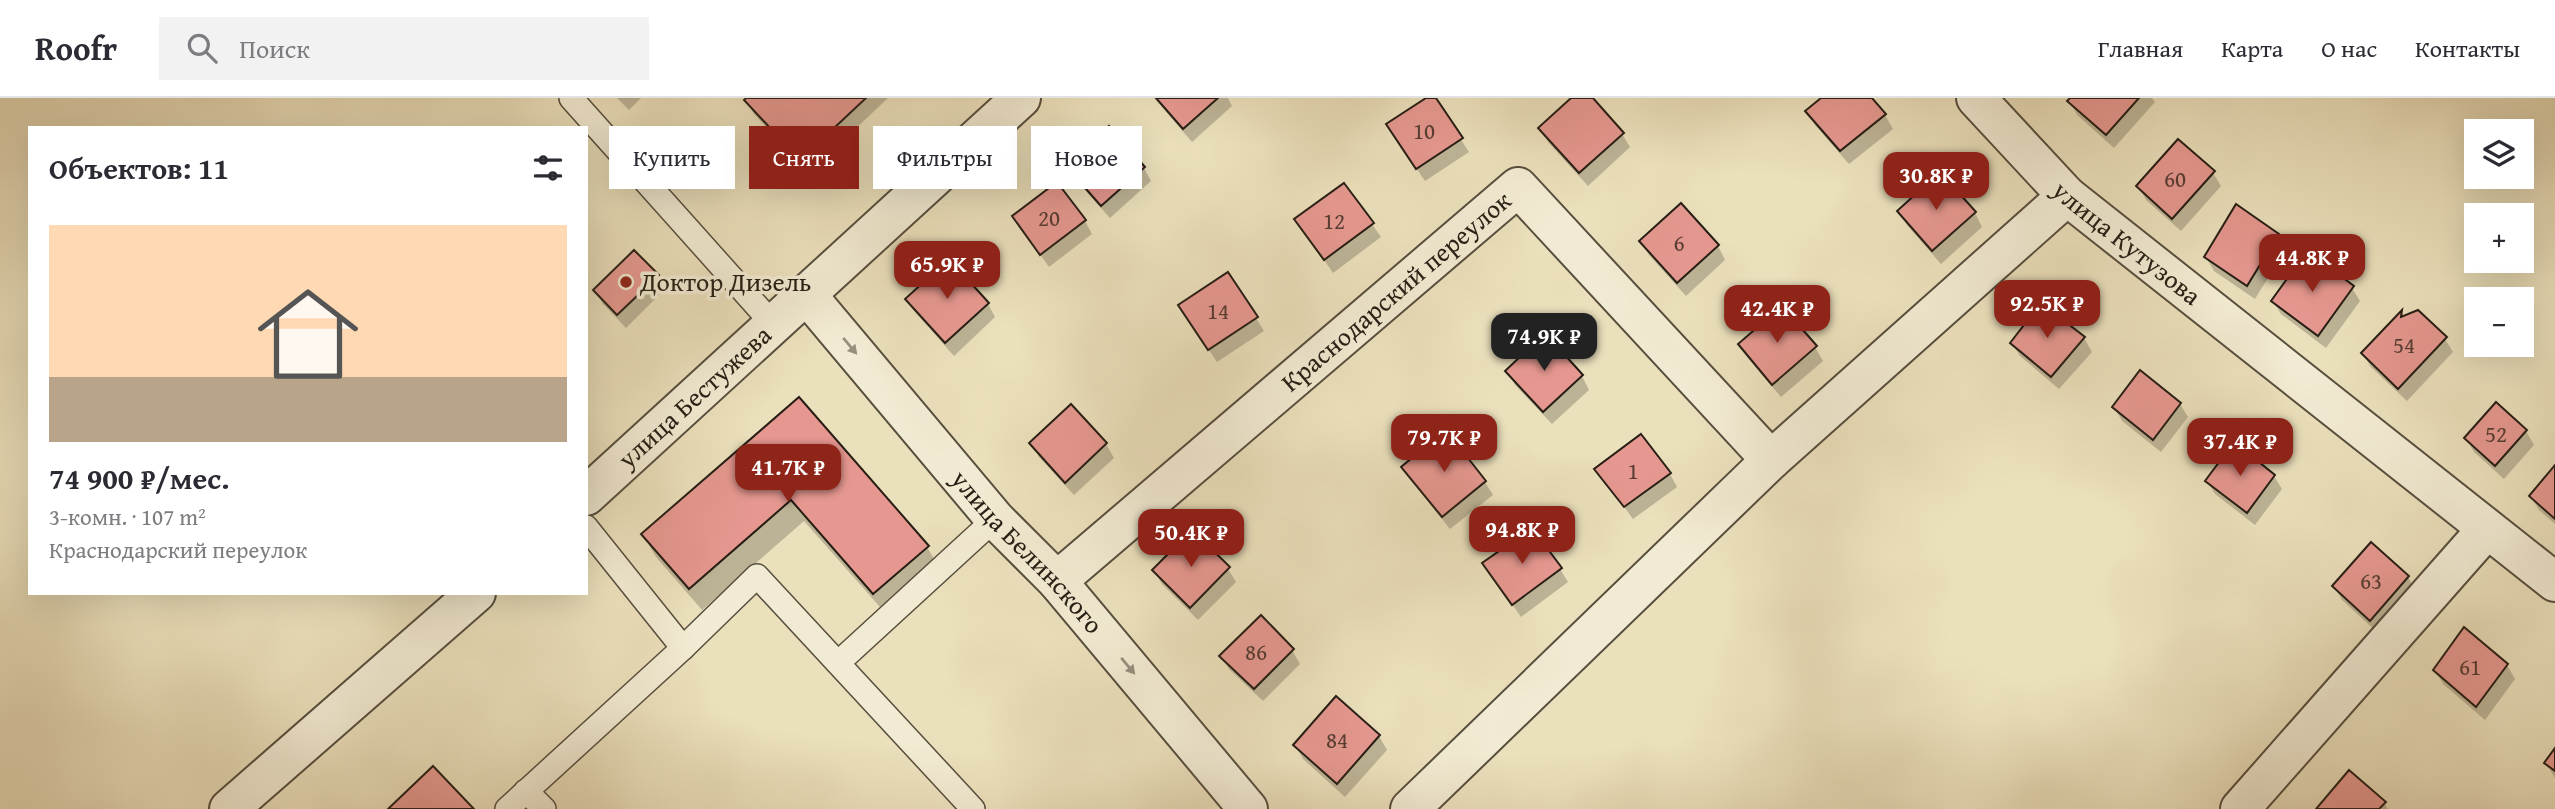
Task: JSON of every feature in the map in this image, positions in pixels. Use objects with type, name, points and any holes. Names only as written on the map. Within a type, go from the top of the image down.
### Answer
[{"type":"street","name":"улица Бестужева","points":[[588,494],[1021,98]]},
{"type":"street","name":"улица Кутузова","points":[[1976,98],[2067,196],[2555,582]]},
{"type":"street","name":"Краснодарский переулок","points":[[1057,582],[1518,187],[1771,460]]},
{"type":"street","points":[[1409,809],[1771,460],[2067,196]]},
{"type":"street","name":"улица Белинского","points":[[806,294],[995,519],[1057,582],[1248,809]]},
{"type":"street","points":[[2240,809],[2487,528]]},
{"type":"street","points":[[229,809],[474,595]]},
{"type":"lane","points":[[570,98],[773,324]]},
{"type":"lane","points":[[839,662],[995,519]]},
{"type":"lane","points":[[588,529],[683,648]]},
{"type":"lane","points":[[506,809],[683,648],[757,576],[973,809]]},
{"type":"lane","points":[[526,791],[544,809]]},
{"type":"building","points":[[866,98],[836,126],[768,126],[744,100]]},
{"type":"building","points":[[1156,98],[1218,98],[1183,129]]},
{"type":"building","points":[[1426,98],[1436,98],[1463,138],[1416,169],[1386,124]]},
{"type":"building","points":[[1571,98],[1593,98],[1624,133],[1579,173],[1538,128]]},
{"type":"building","points":[[1821,98],[1872,98],[1886,114],[1840,151],[1805,111]]},
{"type":"building","points":[[2070,98],[2139,98],[2106,135],[2067,101]]},
{"type":"building","points":[[2178,139],[2215,171],[2172,219],[2136,186]]},
{"type":"building","points":[[1940,172],[1976,212],[1932,251],[1897,211]]},
{"type":"building","points":[[1344,183],[1374,223],[1324,260],[1294,219]]},
{"type":"building","points":[[1048,189],[1062,189],[1086,220],[1040,255],[1012,216]]},
{"type":"building","points":[[1086,189],[1120,189],[1101,206]]},
{"type":"building","points":[[1681,203],[1719,245],[1677,283],[1639,241]]},
{"type":"building","points":[[2236,204],[2279,234],[2247,286],[2204,257]]},
{"type":"building","name":"Доктор Дизель","points":[[634,250],[659,275],[617,315],[593,290]]},
{"type":"building","points":[[2307,251],[2354,286],[2318,336],[2271,301]]},
{"type":"building","points":[[949,259],[989,303],[945,343],[905,299]]},
{"type":"building","points":[[1228,272],[1258,317],[1208,350],[1178,305]]},
{"type":"building","points":[[2041,303],[2085,337],[2051,377],[2010,343]]},
{"type":"building","points":[[1782,306],[1817,346],[1772,385],[1738,344]]},
{"type":"building","points":[[2402,310],[2401,317],[2418,310],[2447,337],[2398,389],[2361,353]]},
{"type":"building","points":[[1545,333],[1583,375],[1543,412],[1505,371]]},
{"type":"building","points":[[2140,370],[2181,403],[2153,440],[2112,407]]},
{"type":"building","points":[[799,397],[929,546],[873,594],[791,500],[689,589],[641,534]]},
{"type":"building","points":[[2496,402],[2527,430],[2495,466],[2464,438]]},
{"type":"building","points":[[1071,404],[1107,443],[1065,483],[1029,443]]},
{"type":"building","points":[[1446,430],[1486,481],[1442,517],[1401,467]]},
{"type":"building","points":[[1641,434],[1671,473],[1624,507],[1594,469]]},
{"type":"building","points":[[2234,442],[2275,475],[2247,513],[2205,481]]},
{"type":"building","points":[[2555,465],[2555,519],[2529,496]]},
{"type":"building","points":[[1532,528],[1562,568],[1512,605],[1482,563]]},
{"type":"building","points":[[1192,530],[1230,567],[1190,608],[1152,570]]},
{"type":"building","points":[[2371,542],[2409,576],[2370,621],[2332,586]]},
{"type":"building","points":[[1261,615],[1294,649],[1254,689],[1219,656]]},
{"type":"building","points":[[2464,627],[2508,664],[2476,707],[2433,670]]},
{"type":"building","points":[[1336,696],[1380,735],[1337,784],[1293,745]]},
{"type":"building","points":[[2555,748],[2555,771],[2544,763]]},
{"type":"building","points":[[433,766],[474,809],[388,809]]},
{"type":"building","points":[[2349,770],[2386,802],[2379,809],[2316,809]]},
{"type":"place","name":"Доктор Дизель","points":[[626,282]]}]
